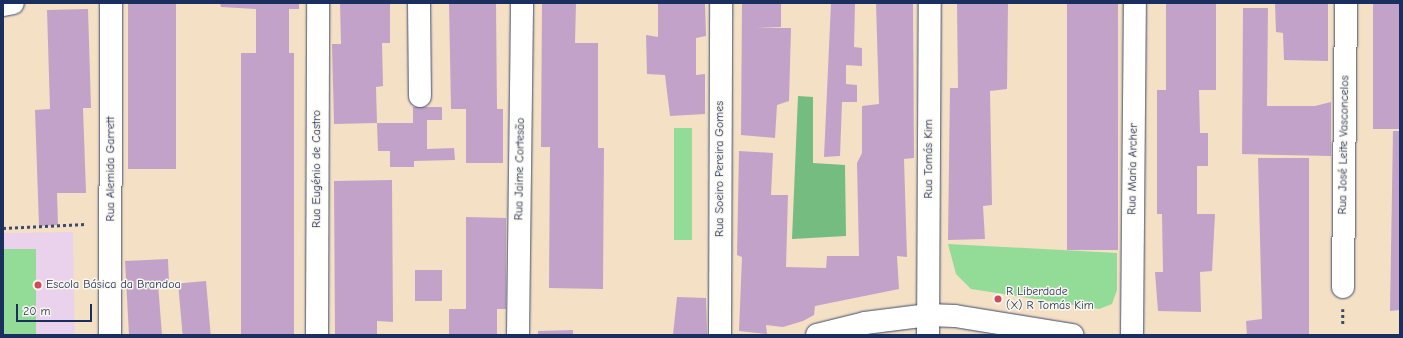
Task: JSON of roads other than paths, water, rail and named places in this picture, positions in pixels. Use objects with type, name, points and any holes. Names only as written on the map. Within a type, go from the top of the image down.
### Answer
[{"type":"street","points":[[3,5],[13,3]]},
{"type":"street","name":"Rua Alemida Garrett","points":[[110,335],[111,3]]},
{"type":"street","name":"Rua Eugénio de Castro","points":[[316,335],[318,3]]},
{"type":"street","points":[[419,3],[420,96]]},
{"type":"street","name":"Rua Jaime Cortesão","points":[[518,335],[522,3]]},
{"type":"street","name":"Rua Soeiro Pereira Gomes","points":[[720,3],[720,335]]},
{"type":"street","name":"Rua Tomás Kim","points":[[928,325],[930,3]]},
{"type":"street","name":"Rua Maria Archer","points":[[1132,335],[1135,3]]},
{"type":"street","name":"Rua José Leite Vasconcelos","points":[[1343,287],[1346,3]]},
{"type":"street","points":[[818,335],[865,323],[928,325],[962,318],[1072,335]]},
{"type":"place","name":"Escola Básica da Brandoa","points":[[38,285]]},
{"type":"place","name":"R Liberdade (X) R Tomás Kim","points":[[998,299]]}]
